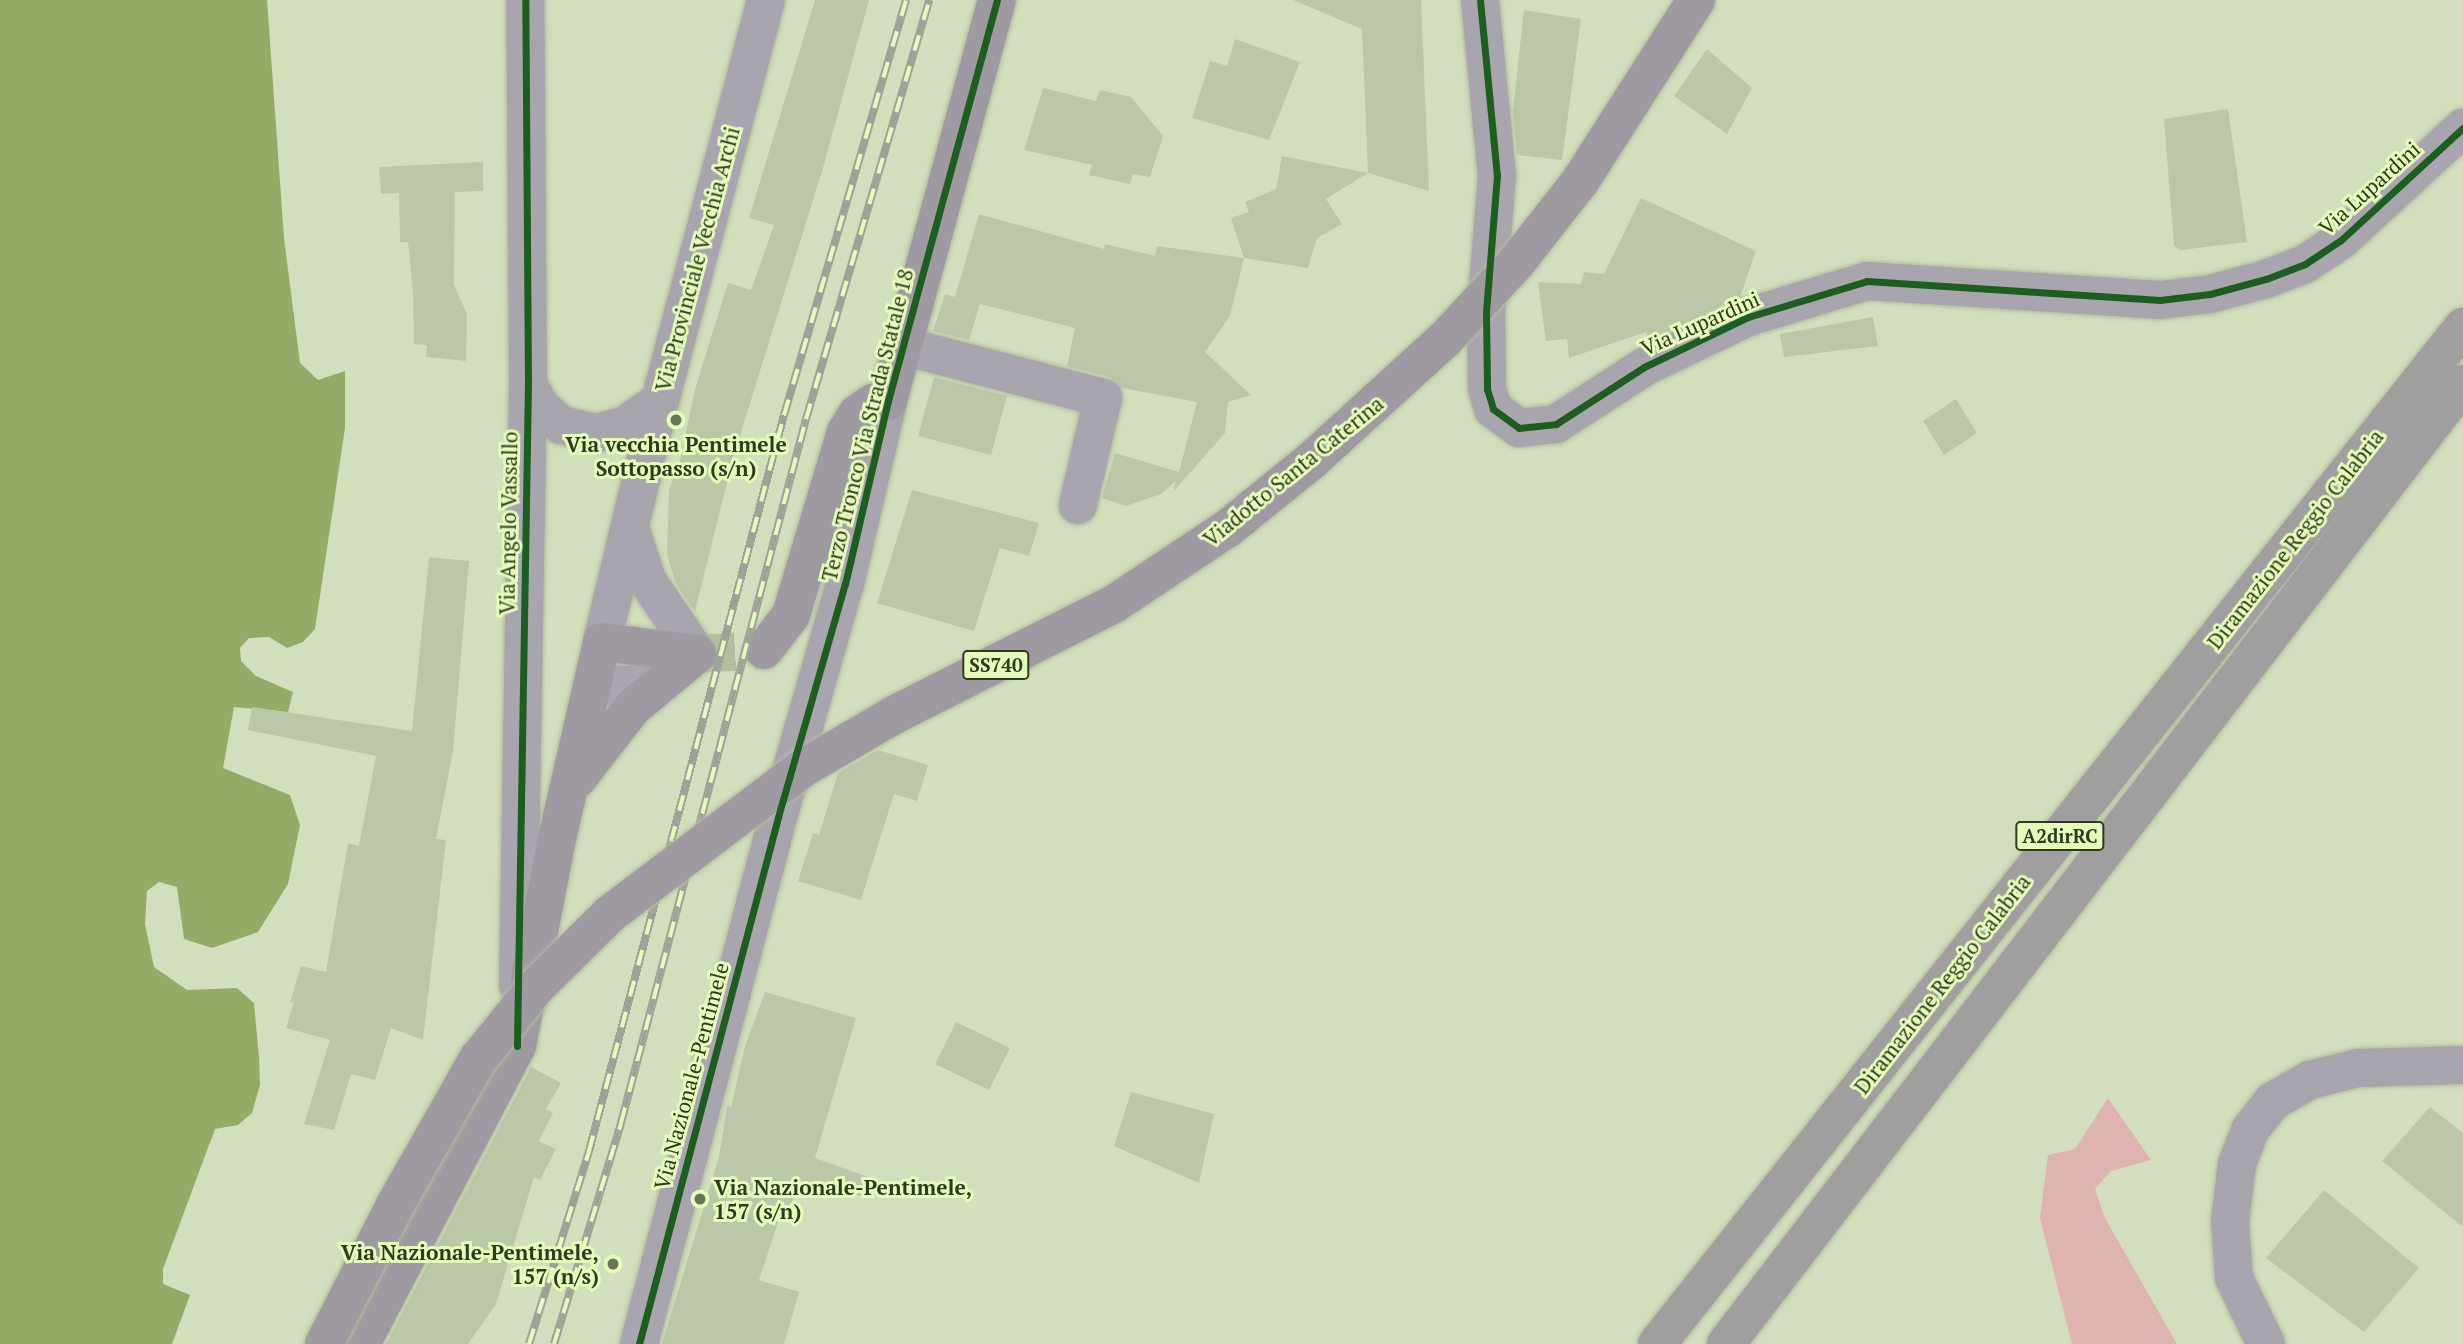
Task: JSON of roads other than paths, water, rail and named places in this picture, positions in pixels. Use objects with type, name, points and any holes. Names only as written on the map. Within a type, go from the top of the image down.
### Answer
[{"type":"highway","name":"Diramazione Reggio Calabria","points":[[1657,1344],[2463,327]]},
{"type":"highway","name":"Diramazione Reggio Calabria","points":[[1726,1344],[2463,384]]},
{"type":"main road","name":"Terzo Tronco Via Strada Statale 18","points":[[888,401],[997,0]]},
{"type":"main road","name":"Viadotto Santa Caterina","points":[[324,1344],[395,1205],[478,1059],[536,987],[610,914],[803,768],[894,715],[1114,604],[1228,528],[1311,461],[1445,339],[1516,263],[1581,180],[1696,0]]},
{"type":"main road","points":[[764,650],[791,615],[846,432],[858,414],[873,403],[888,401]]},
{"type":"main road","points":[[361,1344],[517,1046],[602,642],[697,654]]},
{"type":"main road","points":[[569,789],[633,707],[697,654]]},
{"type":"street","name":"Via Angelo Vassallo","points":[[517,1046],[528,384],[525,0]]},
{"type":"street","name":"Via Provinciale Vecchia Archi","points":[[602,642],[660,401],[766,0]]},
{"type":"street","name":"Via Lupardini","points":[[1480,0],[1497,175],[1486,313],[1487,389],[1493,408],[1519,428],[1556,424],[1644,367],[1748,317],[1867,281],[2160,300],[2210,294],[2266,279],[2305,264],[2341,240],[2463,128]]},
{"type":"street","points":[[903,346],[1103,398],[1078,505]]},
{"type":"street","points":[[528,384],[541,407],[561,425],[596,432],[624,426],[660,401]]},
{"type":"street","name":"Terzo Tronco Via Strada Statale 18","points":[[778,817],[842,597],[888,401]]},
{"type":"street","points":[[631,530],[647,580],[697,654]]},
{"type":"street","points":[[592,687],[659,683]]},
{"type":"street","name":"Via Nazionale-Pentimele","points":[[639,1344],[778,817]]},
{"type":"street","points":[[2266,1344],[2234,1278],[2233,1266],[2230,1221],[2236,1164],[2250,1130],[2273,1101],[2311,1080],[2358,1068],[2463,1065]]},
{"type":"tunnel","points":[[697,654],[764,650]]},
{"type":"railway","points":[[529,1344],[589,1151],[784,415],[906,0]]},
{"type":"railway","points":[[554,1344],[621,1123],[806,419],[929,0]]},
{"type":"place","name":"Via vecchia Pentimele Sottopasso (s/n)","points":[[676,420]]},
{"type":"place","name":"Via Nazionale-Pentimele, 157 (s/n)","points":[[700,1199]]},
{"type":"place","name":"Via Nazionale-Pentimele, 157 (n/s)","points":[[613,1264]]}]
